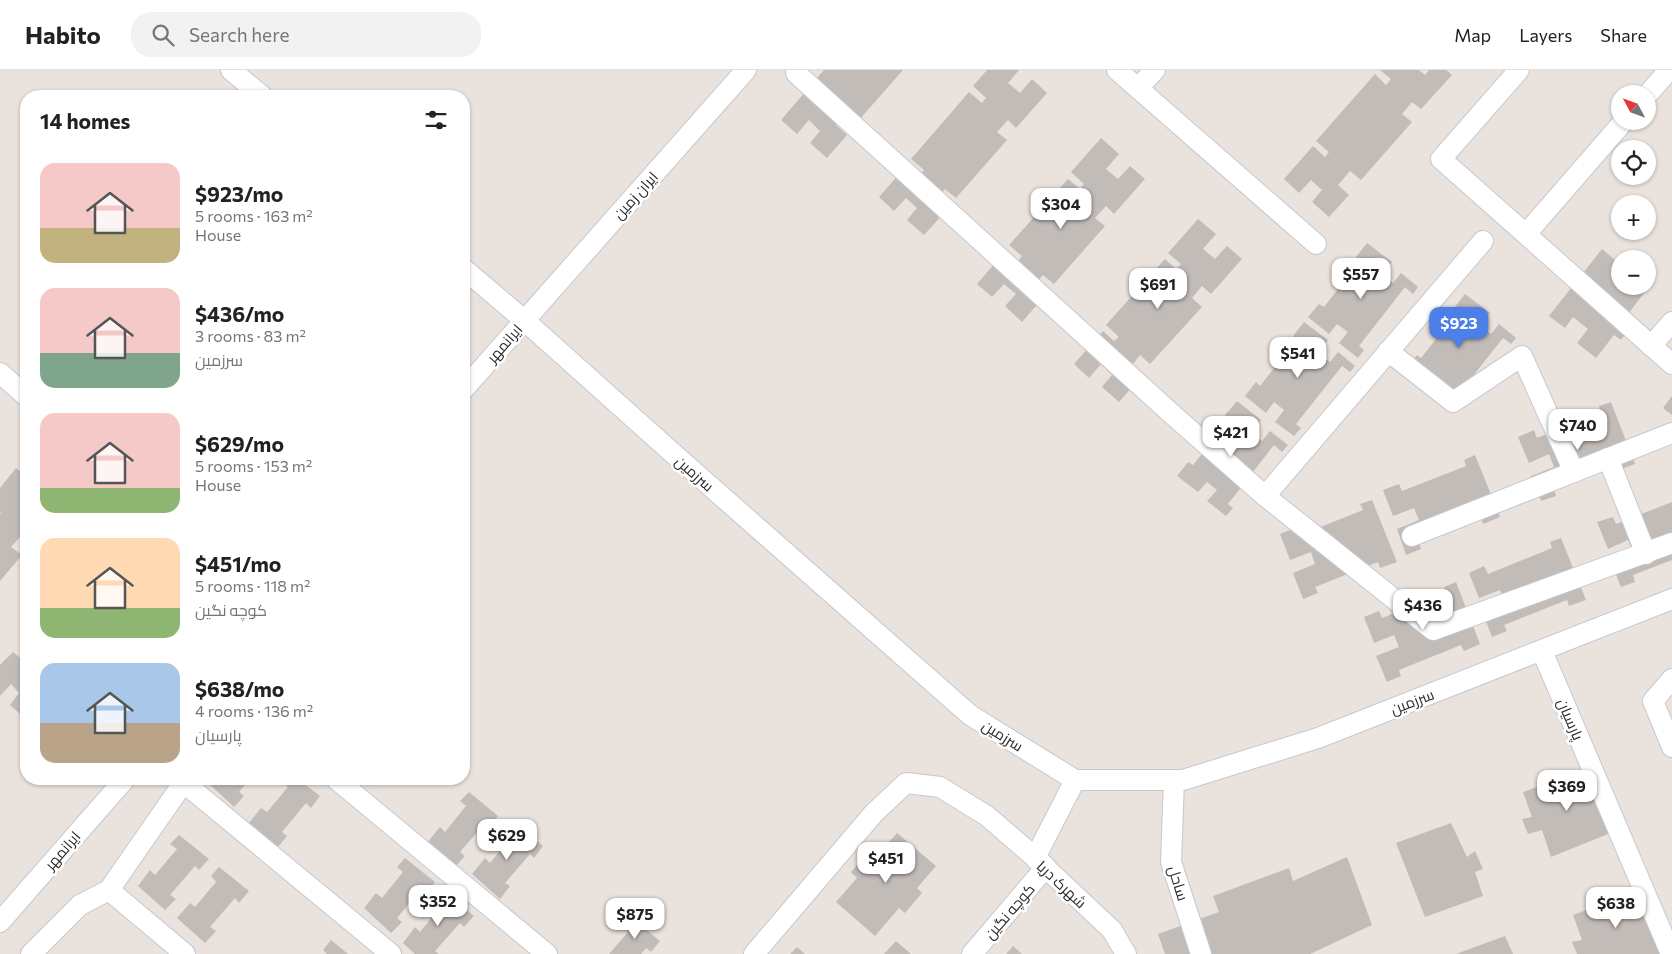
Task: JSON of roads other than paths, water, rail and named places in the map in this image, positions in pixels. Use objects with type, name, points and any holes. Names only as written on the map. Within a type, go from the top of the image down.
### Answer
[{"type":"street","points":[[231,70],[255,90]]},
{"type":"street","name":"ایران زمین","points":[[524,320],[746,70]]},
{"type":"street","points":[[1117,70],[1316,244]]},
{"type":"street","points":[[1138,88],[1155,70]]},
{"type":"street","points":[[1519,70],[1441,159],[1672,364]]},
{"type":"street","points":[[1656,85],[1669,70]]},
{"type":"street","points":[[796,73],[1265,496],[1433,630],[1672,543]]},
{"type":"street","points":[[1526,234],[1616,130]]},
{"type":"street","points":[[1265,496],[1482,241]]},
{"type":"street","name":"سرزمین","points":[[470,273],[970,715],[1075,780],[1183,780],[1318,738],[1672,599]]},
{"type":"street","name":"ایرانمهر","points":[[470,381],[524,320]]},
{"type":"street","points":[[1651,346],[1672,322]]},
{"type":"street","points":[[1388,352],[1453,402],[1522,356],[1574,472]]},
{"type":"street","points":[[0,374],[20,391]]},
{"type":"street","points":[[1412,536],[1672,432]]},
{"type":"street","points":[[1608,458],[1646,554]]},
{"type":"street","name":"پارسیان","points":[[1542,651],[1671,954]]},
{"type":"street","points":[[1672,679],[1653,701],[1672,747]]},
{"type":"street","name":"شهرک دریا","points":[[1075,780],[1035,858],[1112,930],[1126,954]]},
{"type":"street","name":"ساحل","points":[[1174,780],[1171,862],[1201,954]]},
{"type":"street","points":[[754,954],[874,813],[906,783],[940,787],[987,816],[1046,868]]},
{"type":"street","name":"ایرانمهر","points":[[0,922],[119,785]]},
{"type":"street","points":[[31,954],[80,905],[109,890],[181,785]]},
{"type":"street","points":[[190,785],[391,954]]},
{"type":"street","points":[[343,785],[547,954]]},
{"type":"street","name":"کوچه نگین","points":[[972,954],[1046,868]]},
{"type":"street","points":[[109,890],[185,954]]}]
